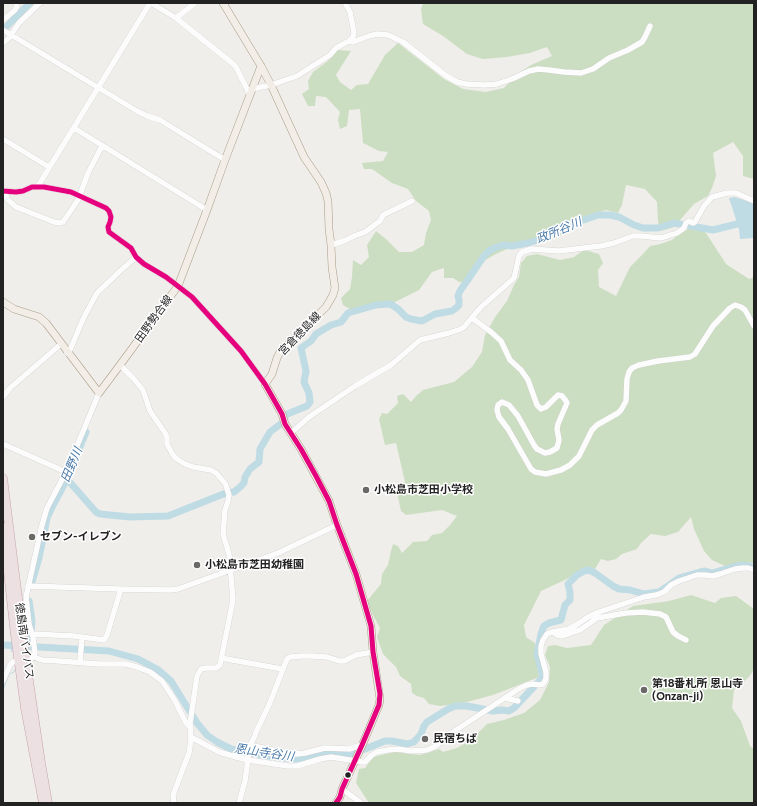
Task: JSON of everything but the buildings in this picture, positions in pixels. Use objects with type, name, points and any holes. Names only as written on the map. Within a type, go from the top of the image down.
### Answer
[{"type":"highway","name":"徳島南バイパス","points":[[3,478],[19,635]]},
{"type":"highway","name":"徳島南バイパス","points":[[3,527],[19,635],[26,656],[48,803]]},
{"type":"highway","name":"徳島南バイパス","points":[[26,656],[28,728],[43,803]]},
{"type":"main road","name":"宮倉徳島線","points":[[223,3],[261,66],[304,157],[321,182],[328,201],[332,267],[335,288],[326,307],[280,352],[272,374],[265,384]]},
{"type":"main road","name":"田野勢合線","points":[[99,393],[178,286],[208,210],[225,160],[261,66]]},
{"type":"main road","points":[[3,302],[14,309],[39,317],[46,323],[99,393]]},
{"type":"main road","points":[[265,384],[278,407],[285,424],[329,501],[356,574],[373,637],[373,652],[380,699],[379,705],[342,789],[340,797],[336,803]]},
{"type":"street","points":[[3,20],[15,10],[17,6],[16,3]]},
{"type":"street","points":[[3,43],[11,35],[19,23],[40,3]]},
{"type":"street","points":[[38,186],[151,3],[176,18],[232,63],[251,92],[297,76],[330,55],[336,48],[349,41],[353,37],[354,32],[350,12],[345,3]]},
{"type":"street","points":[[176,18],[195,3]]},
{"type":"street","points":[[349,41],[353,42],[377,34],[388,35],[403,42],[444,75],[457,82],[485,85],[497,84],[530,71],[549,70],[581,73],[593,69],[609,58],[642,42],[650,26]]},
{"type":"street","points":[[3,30],[137,111],[160,120],[225,160]]},
{"type":"street","points":[[74,128],[208,210]]},
{"type":"street","points":[[3,138],[49,167]]},
{"type":"street","points":[[102,146],[88,173],[80,196],[78,200],[63,222],[54,222],[16,208],[6,199],[4,191],[23,191],[38,186],[71,192],[80,196],[106,208],[111,217],[108,227],[109,232],[131,248],[136,257],[192,297],[241,351],[265,384]]},
{"type":"street","points":[[291,433],[309,417],[355,386],[391,365],[420,340],[464,327],[481,307],[514,278],[519,256],[522,252],[532,249],[558,251],[601,246],[633,236],[661,238],[676,233],[684,228],[686,223],[695,222],[704,206],[712,197],[727,193],[736,193],[754,201]]},
{"type":"street","points":[[331,245],[366,232],[380,221],[383,215],[412,201]]},
{"type":"street","points":[[68,352],[97,293],[120,270],[136,257]]},
{"type":"street","points":[[472,318],[501,341],[510,360],[521,370],[528,380],[537,405],[541,409],[546,407],[558,395],[562,396],[566,401],[558,424],[557,429],[559,440],[556,448],[545,453],[538,450],[534,445],[520,419],[509,405],[502,402],[498,405],[497,410],[499,417],[516,442],[531,469],[535,472],[546,474],[561,470],[570,465],[579,456],[592,430],[597,425],[618,414],[626,401],[627,378],[632,368],[658,361],[690,357],[695,354],[713,326],[730,308],[735,306],[741,307],[745,310],[754,326]]},
{"type":"street","points":[[3,397],[10,388],[61,344]]},
{"type":"street","points":[[120,365],[143,390],[150,411],[165,433],[167,444],[173,455],[185,464],[210,470],[216,473],[225,483],[228,492],[228,501],[224,515],[223,534],[229,554],[233,600],[220,664],[216,668],[201,669],[197,676],[190,726],[191,737],[189,754],[173,795],[174,803]]},
{"type":"street","points":[[26,656],[33,636],[29,624],[26,597],[30,586],[42,525],[46,512],[66,472],[99,393]]},
{"type":"street","points":[[3,444],[66,472]]},
{"type":"street","points":[[30,586],[178,589],[278,553],[337,525]]},
{"type":"street","points":[[191,737],[219,752],[288,766],[297,766],[331,757],[356,759],[358,762],[365,762],[377,752],[398,749],[411,752],[427,750],[434,747],[450,734],[527,685],[543,684],[546,679],[546,672],[540,654],[543,640],[547,634],[569,629],[596,613],[664,592],[671,585],[697,575],[713,576],[735,569],[754,569]]},
{"type":"street","points":[[33,636],[104,640],[107,635],[120,589]]},
{"type":"street","points":[[552,632],[562,636],[580,630],[597,618],[626,613],[643,612],[660,614],[666,617],[673,632],[686,640]]},
{"type":"street","points":[[80,661],[82,639]]},
{"type":"street","points":[[239,803],[245,781],[250,747],[269,705],[287,658],[312,656],[327,657],[339,661],[356,655],[373,652]]},
{"type":"street","points":[[3,681],[10,665],[26,656],[42,660],[80,661],[99,664],[126,664],[150,672],[162,681],[174,699],[186,723],[190,726]]},
{"type":"street","points":[[221,658],[282,669]]},
{"type":"street","points":[[506,698],[518,701]]},
{"type":"street","points":[[250,747],[297,754],[325,748],[350,748],[362,746]]},
{"type":"street","points":[[342,789],[361,803]]},
{"type":"green space","points":[[423,3],[754,3],[754,179],[743,176],[743,156],[733,142],[713,153],[716,176],[708,196],[694,204],[674,227],[661,231],[658,222],[657,202],[645,189],[626,185],[622,205],[618,213],[606,210],[591,215],[557,238],[537,243],[524,240],[482,262],[470,283],[459,282],[453,278],[444,278],[444,268],[432,272],[419,290],[395,302],[375,304],[353,311],[343,305],[341,298],[350,289],[353,260],[361,265],[369,257],[367,245],[376,231],[399,252],[412,252],[424,245],[426,233],[431,220],[429,211],[416,201],[408,189],[392,183],[372,169],[364,169],[362,163],[383,161],[388,152],[379,151],[363,143],[360,109],[349,110],[347,126],[340,129],[338,120],[340,112],[326,97],[316,96],[315,106],[308,106],[302,94],[309,89],[308,81],[313,72],[328,61],[338,50],[351,51],[336,75],[340,82],[351,90],[357,85],[368,84],[385,55],[398,43],[444,79],[463,89],[486,92],[504,88],[517,74],[531,65],[552,56],[547,47],[530,53],[507,57],[483,59],[467,54],[443,36],[423,24],[421,9]]},
{"type":"green space","points":[[691,228],[704,230],[726,264],[749,279],[754,277],[754,563],[740,562],[727,567],[712,560],[704,551],[694,529],[691,517],[678,532],[665,536],[651,534],[637,549],[622,554],[616,559],[608,561],[601,559],[595,569],[581,569],[567,579],[541,591],[524,625],[526,637],[535,643],[539,677],[493,695],[463,703],[440,706],[429,704],[424,698],[412,693],[411,684],[400,676],[396,667],[383,654],[377,637],[380,628],[367,601],[381,584],[382,574],[388,565],[393,544],[398,546],[402,553],[413,542],[427,541],[432,535],[442,533],[457,516],[442,510],[406,515],[401,511],[398,497],[394,489],[405,482],[396,443],[385,445],[379,419],[382,413],[387,414],[398,403],[397,396],[403,394],[411,402],[423,390],[454,382],[472,367],[482,352],[485,335],[495,317],[507,301],[519,277],[521,263],[527,256],[537,254],[560,260],[574,257],[584,250],[599,254],[603,263],[598,270],[599,287],[616,296],[630,267],[650,246],[672,240],[683,231]]},
{"type":"green space","points":[[691,595],[715,603],[721,598],[736,596],[754,609],[754,669],[749,677],[734,690],[732,708],[741,721],[750,746],[754,749],[754,803],[369,803],[356,783],[359,769],[365,768],[373,757],[394,752],[420,755],[439,749],[443,752],[457,748],[471,740],[487,724],[524,713],[540,700],[549,682],[550,667],[545,655],[548,646],[555,645],[567,648],[591,645],[604,625],[633,606],[669,601]]},
{"type":"water","points":[[734,197],[754,203],[754,238],[740,239],[739,229],[729,198]]},
{"type":"waterway","points":[[3,30],[30,3]]},
{"type":"waterway","name":"政所谷川","points":[[285,419],[285,415],[307,406],[310,402],[309,393],[304,382],[306,371],[301,348],[311,341],[316,334],[331,325],[341,322],[348,313],[376,305],[392,305],[406,317],[422,321],[435,314],[452,311],[459,305],[458,296],[460,291],[484,256],[490,250],[504,245],[512,246],[545,238],[555,230],[598,215],[619,217],[643,228],[658,228],[674,223],[713,230],[741,223]]},
{"type":"waterway","name":"恩山寺谷川","points":[[67,479],[96,512],[100,514],[130,517],[168,516],[226,493],[234,492],[239,488],[244,483],[245,477],[250,469],[259,462],[260,449],[270,432],[282,423]]},
{"type":"waterway","name":"田野川","points":[[31,585],[39,558],[47,518],[67,479],[86,432]]},
{"type":"waterway","name":"恩山寺谷川","points":[[3,645],[109,651],[138,659],[157,669],[171,681],[197,723],[207,735],[217,742],[231,749],[245,752],[267,756],[303,759],[325,752],[345,754],[353,753],[385,741],[407,744],[414,742],[421,734],[427,722],[455,706],[467,706],[493,711],[509,711],[514,708],[543,677],[537,654],[543,628],[549,623],[561,620],[565,605],[570,600],[568,584],[577,575],[584,571],[589,570],[595,573],[619,589],[644,594],[659,592],[679,578],[700,572],[705,571],[712,573],[740,565],[750,566]]},
{"type":"waterway","name":"田野川","points":[[29,601],[32,621],[30,646]]},
{"type":"waterway","name":"田野川","points":[[10,645],[12,652]]},
{"type":"waterway","points":[[3,690],[9,674],[14,672],[14,670]]},
{"type":"transit line","points":[[3,191],[16,192],[32,187],[44,187],[71,192],[106,208],[111,217],[108,227],[109,232],[131,248],[136,257],[144,264],[166,277],[192,297],[241,351],[265,384],[282,414],[285,424],[316,476],[329,501],[356,574],[371,626],[373,652],[380,694],[379,705],[342,789],[340,797],[336,803]]},
{"type":"place","name":"小松島市芝田小学校","points":[[366,490]]},
{"type":"place","name":"セブン-イレブン","points":[[32,537]]},
{"type":"place","name":"小松島市芝田幼稚園","points":[[197,565]]},
{"type":"place","name":"第18番札所 恩山寺 (Onzan-ji)","points":[[644,690]]},
{"type":"place","name":"民宿ちば","points":[[425,739]]}]
